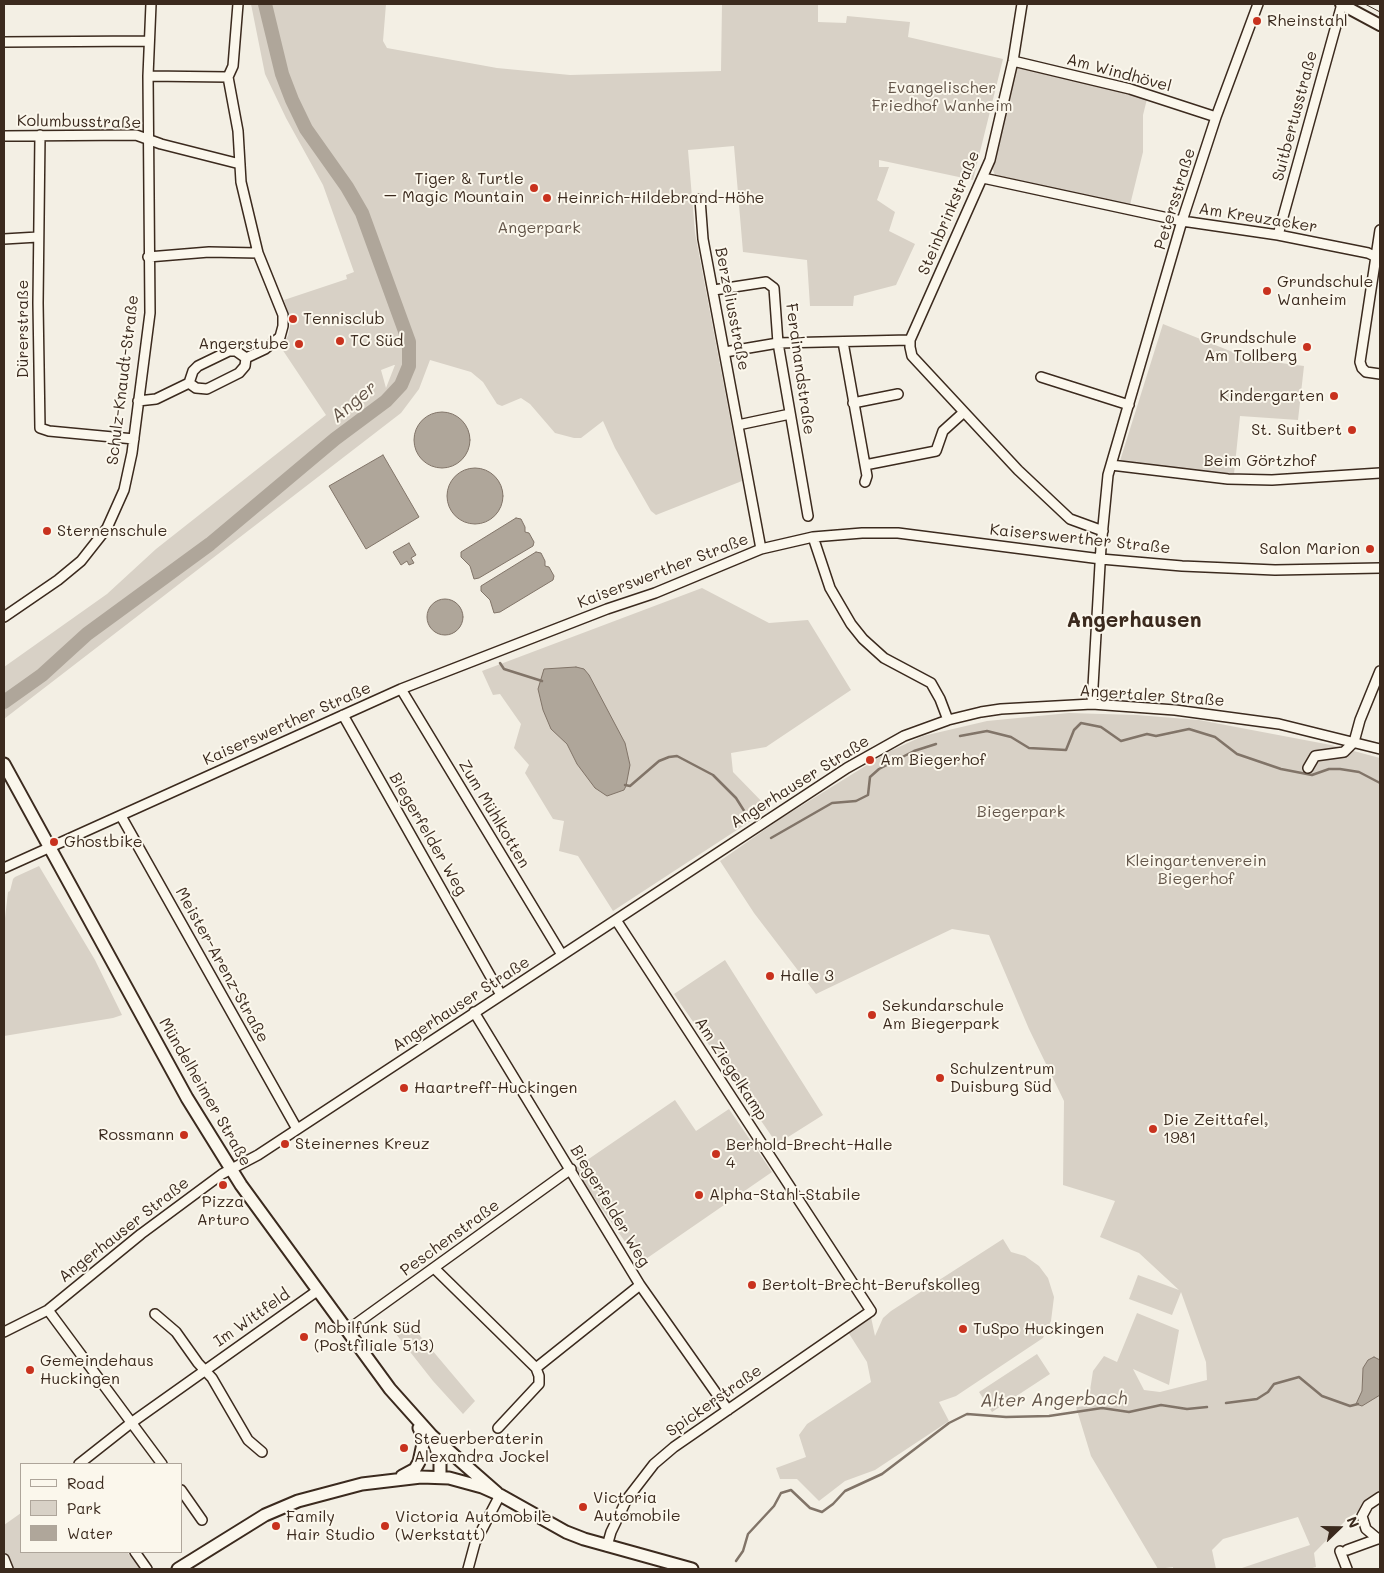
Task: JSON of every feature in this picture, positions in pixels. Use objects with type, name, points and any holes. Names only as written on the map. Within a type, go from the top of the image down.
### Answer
[{"type":"main road","name":"Mündelheimer Straße","points":[[4,764],[187,1098],[231,1170],[346,1331],[412,1415],[432,1436],[499,1494]]},
{"type":"main road","name":"Mündelheimer Straße","points":[[397,1478],[415,1469],[424,1449],[424,1439],[412,1415]]},
{"type":"main road","name":"Mündelheimer Straße","points":[[432,1436],[439,1453],[440,1477]]},
{"type":"main road","points":[[178,1569],[248,1525],[282,1507],[314,1496],[397,1478],[440,1477],[466,1482],[499,1494],[566,1532],[607,1546],[692,1569]]},
{"type":"street","name":"Schulz-Knaudt-Straße","points":[[6,612],[70,571],[100,539],[113,518],[124,490],[134,439],[150,313],[148,257],[148,76],[151,4]]},
{"type":"street","points":[[238,4],[233,66],[228,77],[238,131],[241,182],[258,254],[283,315],[280,337],[274,344],[246,358]]},
{"type":"street","name":"Steinbrinkstraße","points":[[910,340],[990,160],[1013,61],[1022,4]]},
{"type":"street","name":"Petersstraße","points":[[1092,704],[1103,531],[1111,465],[1182,221],[1216,117],[1258,4]]},
{"type":"street","points":[[1341,4],[1380,25]]},
{"type":"street","name":"Suitbertusstraße","points":[[1278,235],[1341,4]]},
{"type":"street","points":[[4,42],[149,41]]},
{"type":"street","name":"Am Windhövel","points":[[1013,61],[1130,90],[1216,117]]},
{"type":"street","points":[[148,76],[228,77]]},
{"type":"street","name":"Kolumbusstraße","points":[[4,136],[136,134],[161,144],[240,164]]},
{"type":"street","name":"Dürerstraße","points":[[40,135],[38,237],[38,420],[40,428],[48,431],[134,439]]},
{"type":"street","name":"Am Kreuzacker","points":[[983,178],[1182,221],[1278,235],[1368,252],[1378,258]]},
{"type":"street","name":"Berzeliusstraße","points":[[700,199],[703,239],[761,549]]},
{"type":"street","points":[[1380,230],[1378,258],[1360,362],[1366,372],[1380,374]]},
{"type":"street","points":[[4,239],[38,237]]},
{"type":"street","points":[[148,257],[209,252],[258,254]]},
{"type":"street","name":"Ferdinandstraße","points":[[714,290],[766,282],[770,283],[774,288],[778,343],[808,516]]},
{"type":"street","points":[[725,352],[778,343],[910,340],[912,356],[1018,470],[1070,519],[1103,531]]},
{"type":"street","points":[[843,342],[867,476],[865,482]]},
{"type":"street","points":[[138,401],[156,399],[189,383],[193,371],[198,366],[230,351],[236,351],[246,358]]},
{"type":"street","points":[[189,383],[196,388],[206,389],[239,373],[245,366],[246,358]]},
{"type":"street","points":[[1041,377],[1129,405]]},
{"type":"street","points":[[853,403],[898,394]]},
{"type":"street","points":[[865,465],[936,451],[943,431],[964,412]]},
{"type":"street","points":[[738,425],[790,414]]},
{"type":"street","name":"Beim Görtzhof","points":[[1111,465],[1228,479],[1272,480],[1380,473]]},
{"type":"street","name":"Kaiserswerther Straße","points":[[4,868],[401,690],[761,549],[813,537],[862,533],[898,533],[1101,559],[1275,570],[1380,568]]},
{"type":"street","points":[[813,537],[836,603],[851,624],[863,639],[884,658],[931,683],[948,720]]},
{"type":"street","points":[[1308,768],[1315,756],[1344,752],[1354,742],[1360,720],[1380,671]]},
{"type":"street","name":"Zum Mühlkotten","points":[[401,690],[562,955]]},
{"type":"street","name":"Angertaler Straße","points":[[948,720],[1001,708],[1092,704],[1175,710],[1270,723],[1380,749]]},
{"type":"street","name":"Biegerfelder Weg","points":[[343,715],[500,995]]},
{"type":"street","name":"Angerhauser Straße","points":[[4,1332],[48,1310],[209,1183],[297,1128],[847,768],[904,736],[948,720]]},
{"type":"street","name":"Meister-Arenz-Straße","points":[[121,816],[297,1128]]},
{"type":"street","name":"Am Ziegelkamp","points":[[616,920],[871,1310]]},
{"type":"street","name":"Biegerfelder Weg","points":[[474,1012],[640,1285],[728,1410]]},
{"type":"street","name":"Peschenstraße","points":[[346,1331],[571,1170]]},
{"type":"street","points":[[434,1268],[536,1368],[539,1384],[498,1428]]},
{"type":"street","points":[[536,1368],[640,1285]]},
{"type":"street","name":"Im Wittfeld","points":[[80,1463],[131,1423],[317,1291]]},
{"type":"street","points":[[48,1310],[161,1463]]},
{"type":"street","name":"Spickerstraße","points":[[607,1546],[618,1515],[640,1480],[674,1447],[871,1310]]},
{"type":"street","points":[[155,1314],[176,1332],[212,1378],[248,1440],[262,1452]]},
{"type":"street","points":[[182,1491],[202,1520]]},
{"type":"street","points":[[468,1569],[475,1543],[499,1494]]},
{"type":"street","points":[[1379,1539],[1366,1530],[1362,1516],[1368,1504],[1380,1497]]},
{"type":"street","points":[[1347,1569],[1343,1550],[1379,1539]]},
{"type":"street","points":[[136,1553],[147,1569]]},
{"type":"street","points":[[4,1559],[8,1569]]},
{"type":"green space","name":"Angerpark","points":[[251,4],[386,4],[383,41],[387,48],[497,68],[570,75],[721,71],[722,4],[818,4],[818,22],[846,23],[847,16],[910,22],[908,37],[1003,59],[973,180],[879,160],[879,167],[889,167],[877,200],[895,212],[889,231],[915,244],[896,285],[854,296],[853,306],[810,306],[807,260],[743,252],[734,146],[688,150],[695,233],[742,481],[656,515],[651,511],[615,448],[603,421],[581,438],[555,433],[530,404],[521,398],[502,406],[497,404],[483,382],[471,372],[430,360],[419,389],[401,413],[4,719],[4,667],[107,594],[156,549],[326,415],[280,346],[288,336],[291,321],[284,300],[347,279],[346,275],[354,272],[323,185],[286,118],[265,74]],"holes":[[[395,365],[386,388],[381,370]]]},
{"type":"green space","points":[[1016,65],[1147,99],[1143,115],[1143,152],[1130,205],[995,175],[992,168]]},
{"type":"green space","points":[[1163,324],[1250,359],[1304,366],[1298,420],[1240,416],[1234,474],[1119,464]]},
{"type":"green space","points":[[702,588],[769,623],[808,620],[851,690],[766,747],[731,753],[733,772],[769,809],[613,911],[578,856],[559,851],[564,821],[553,819],[525,773],[529,765],[514,748],[521,724],[500,694],[493,695],[482,671]]},
{"type":"green space","name":"Biegerpark","points":[[1069,713],[1137,715],[1199,720],[1331,745],[1380,758],[1380,1497],[1348,1518],[1314,1553],[1316,1567],[1309,1569],[1239,1569],[1310,1545],[1298,1517],[1223,1539],[1212,1550],[1216,1569],[1173,1569],[1173,1567],[1158,1569],[1091,1456],[1076,1407],[1095,1405],[1089,1397],[1093,1371],[1104,1356],[1117,1362],[1137,1313],[1179,1330],[1169,1385],[1133,1369],[1144,1390],[1160,1392],[1207,1380],[1206,1362],[1181,1292],[1172,1315],[1129,1299],[1138,1275],[1179,1290],[1139,1253],[1100,1237],[1115,1201],[1063,1185],[1064,1101],[1029,1029],[989,935],[952,929],[816,994],[754,913],[720,861],[780,819],[888,752],[923,736],[987,721]]},
{"type":"green space","points":[[39,866],[95,960],[122,1015],[4,1036],[4,927],[8,892],[15,877]]},
{"type":"green space","points":[[725,960],[823,1115],[777,1144],[674,994]]},
{"type":"green space","points":[[675,1100],[696,1131],[729,1109],[772,1172],[640,1263],[574,1169]]},
{"type":"green space","name":"TuSpo Huckingen","points":[[1003,1239],[1011,1252],[1025,1256],[1039,1266],[1048,1278],[1054,1297],[1051,1321],[1043,1338],[956,1396],[939,1402],[949,1421],[875,1470],[845,1481],[819,1501],[797,1479],[780,1479],[776,1468],[806,1457],[799,1435],[807,1424],[871,1382],[867,1362],[848,1332],[871,1317],[875,1336],[883,1318],[891,1311]]},
{"type":"green space","points":[[410,1324],[475,1401],[463,1414],[433,1381],[396,1334]]},
{"type":"green space","points":[[1037,1354],[1050,1374],[992,1412],[979,1392]]},
{"type":"green space","points":[[20,1514],[20,1553],[128,1553],[140,1569],[11,1569],[4,1552],[4,1525]]},
{"type":"water","points":[[437,412],[447,412],[462,420],[468,429],[470,440],[468,451],[462,460],[447,468],[437,468],[426,463],[419,456],[414,445],[414,435],[419,424],[426,417]]},
{"type":"water","points":[[383,455],[419,517],[366,549],[329,486]]},
{"type":"water","points":[[475,468],[486,470],[495,476],[501,485],[503,496],[501,507],[495,516],[486,522],[475,524],[464,522],[455,516],[449,507],[447,496],[449,485],[455,476],[464,470]]},
{"type":"water","points":[[516,518],[521,519],[525,532],[529,533],[534,542],[533,546],[479,578],[474,579],[470,566],[461,557],[461,552]]},
{"type":"water","points":[[409,543],[416,555],[411,558],[414,563],[409,565],[407,561],[401,565],[393,552]]},
{"type":"water","points":[[536,552],[541,553],[545,566],[549,567],[554,576],[553,580],[500,612],[494,613],[490,600],[481,591],[481,586]]},
{"type":"water","points":[[445,599],[458,604],[463,617],[458,630],[445,635],[432,630],[427,617],[432,604]]},
{"type":"water","points":[[576,667],[584,669],[589,675],[625,743],[630,765],[626,786],[624,790],[607,796],[595,788],[577,764],[567,744],[551,729],[543,710],[538,689],[544,669]]},
{"type":"water","points":[[1374,1357],[1380,1360],[1380,1395],[1362,1406],[1356,1404],[1362,1391],[1363,1368],[1368,1360]]},
{"type":"waterway","name":"Anger","points":[[4,702],[42,675],[87,634],[210,544],[335,439],[386,401],[401,385],[409,366],[409,342],[362,213],[347,187],[306,129],[292,100],[282,74],[265,4]]},
{"type":"waterway","name":"Alter Angerbach","points":[[500,663],[504,669],[542,681]]},
{"type":"waterway","name":"Alter Angerbach","points":[[960,736],[987,731],[1011,737],[1029,748],[1066,750],[1074,730],[1081,723],[1101,727],[1121,741],[1147,734],[1156,736],[1189,729],[1215,737],[1237,754],[1281,769],[1312,775],[1329,769],[1340,769],[1359,772],[1380,783]]},
{"type":"waterway","name":"Alter Angerbach","points":[[771,838],[832,803],[856,801],[868,795],[870,777],[879,769],[914,751],[936,744]]},
{"type":"waterway","name":"Alter Angerbach","points":[[625,785],[630,786],[659,761],[677,756],[713,775],[736,798],[748,817]]},
{"type":"waterway","name":"Alter Angerbach","points":[[1226,1403],[1257,1399],[1268,1392],[1274,1384],[1299,1377],[1322,1396],[1350,1406],[1358,1404]]},
{"type":"waterway","name":"Alter Angerbach","points":[[736,1561],[743,1551],[748,1534],[774,1506],[781,1493],[791,1490],[810,1508],[822,1512],[833,1504],[845,1491],[882,1474],[949,1423],[967,1414],[1006,1417],[1049,1416],[1102,1408],[1129,1412],[1161,1405],[1187,1409],[1207,1407]]},
{"type":"tram line","points":[[1365,4],[1380,12]]},
{"type":"place","name":"Rheinstahl","points":[[1257,21]]},
{"type":"place","name":"Tiger & Turtle – Magic Mountain","points":[[534,188]]},
{"type":"place","name":"Heinrich-Hildebrand-Höhe","points":[[547,198]]},
{"type":"place","name":"Grundschule Wanheim","points":[[1267,291]]},
{"type":"place","name":"Tennisclub","points":[[293,319]]},
{"type":"place","name":"TC Süd","points":[[340,341]]},
{"type":"place","name":"Angerstube","points":[[299,344]]},
{"type":"place","name":"Grundschule Am Tollberg","points":[[1307,347]]},
{"type":"place","name":"Kindergarten","points":[[1334,396]]},
{"type":"place","name":"St. Suitbert","points":[[1352,430]]},
{"type":"place","name":"Sternenschule","points":[[47,531]]},
{"type":"place","name":"Salon Marion","points":[[1370,549]]},
{"type":"place","name":"Am Biegerhof","points":[[870,760]]},
{"type":"place","name":"Ghostbike","points":[[54,842]]},
{"type":"place","name":"Halle 3","points":[[770,976]]},
{"type":"place","name":"Sekundarschule Am Biegerpark","points":[[872,1015]]},
{"type":"place","name":"Schulzentrum Duisburg Süd","points":[[940,1078]]},
{"type":"place","name":"Haartreff-Huckingen","points":[[404,1088]]},
{"type":"place","name":"Die Zeittafel, 1981","points":[[1153,1129]]},
{"type":"place","name":"Rossmann","points":[[184,1135]]},
{"type":"place","name":"Steinernes Kreuz","points":[[285,1144]]},
{"type":"place","name":"Berhold-Brecht-Halle 4","points":[[716,1154]]},
{"type":"place","name":"Pizza Arturo","points":[[223,1185]]},
{"type":"place","name":"Alpha-Stahl-Stabile","points":[[699,1195]]},
{"type":"place","name":"Bertolt-Brecht-Berufskolleg","points":[[752,1285]]},
{"type":"place","name":"TuSpo Huckingen","points":[[963,1329]]},
{"type":"place","name":"Mobilfunk Süd (Postfiliale 513)","points":[[304,1337]]},
{"type":"place","name":"Gemeindehaus Huckingen","points":[[30,1370]]},
{"type":"place","name":"Steuerberaterin Alexandra Jockel","points":[[404,1448]]},
{"type":"place","name":"Victoria Automobile","points":[[583,1507]]},
{"type":"place","name":"Family Hair Studio","points":[[276,1526]]},
{"type":"place","name":"Victoria Automobile (Werkstatt)","points":[[385,1526]]},
{"type":"district","name":"Angerhausen","points":[[1134,621]]},
{"type":"park label","name":"Evangelischer Friedhof Wanheim","points":[[942,97]]},
{"type":"park label","name":"Kleingartenverein Biegerhof","points":[[1196,870]]}]
